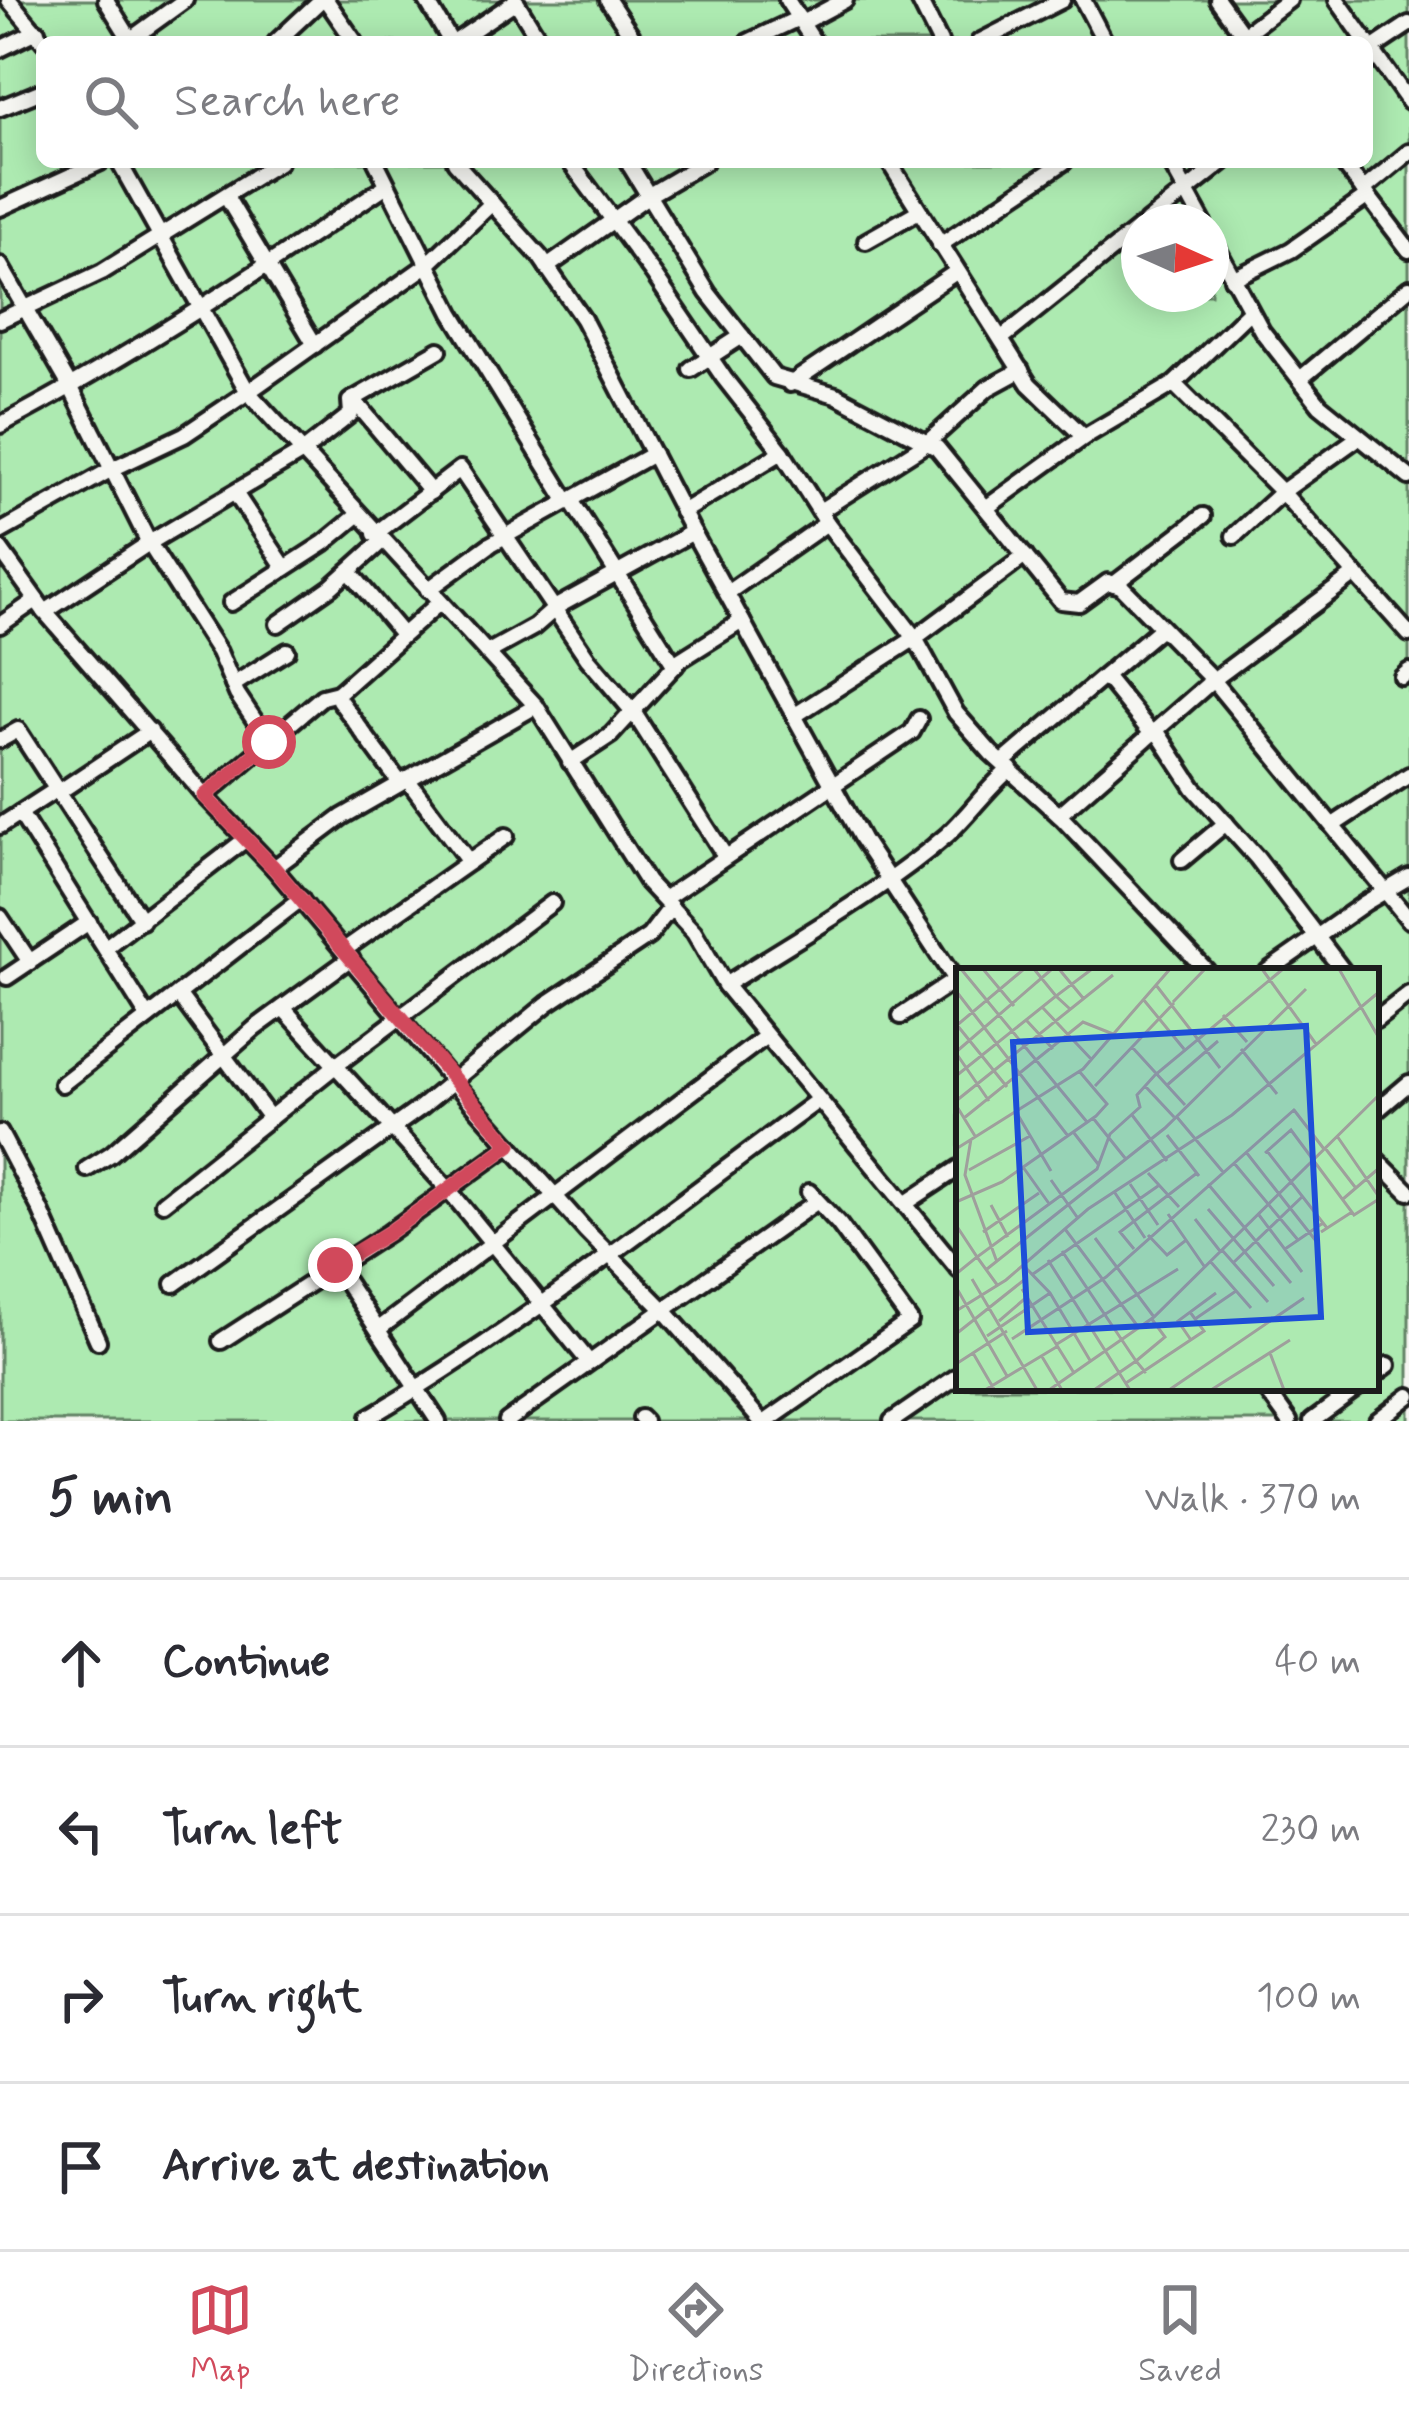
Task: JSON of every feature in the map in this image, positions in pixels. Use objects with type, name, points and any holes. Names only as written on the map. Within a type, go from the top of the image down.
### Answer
[{"type":"street","points":[[9,0],[41,36]]},
{"type":"street","points":[[106,0],[127,36]]},
{"type":"street","points":[[286,36],[323,0],[350,36]]},
{"type":"street","points":[[426,0],[449,36]]},
{"type":"street","points":[[608,0],[632,36]]},
{"type":"street","points":[[787,0],[810,36]]},
{"type":"street","points":[[762,36],[845,0]]},
{"type":"street","points":[[920,0],[937,36]]},
{"type":"street","points":[[991,36],[1062,0]]},
{"type":"street","points":[[1083,0],[1102,36]]},
{"type":"street","points":[[1218,0],[1240,36]]},
{"type":"street","points":[[1247,36],[1289,0]]},
{"type":"street","points":[[1337,0],[1360,36]]},
{"type":"street","points":[[462,36],[516,1],[537,36]]},
{"type":"street","points":[[136,36],[176,2]]},
{"type":"street","points":[[1373,47],[1409,24]]},
{"type":"street","points":[[0,50],[36,38]]},
{"type":"street","points":[[1373,55],[1409,102]]},
{"type":"street","points":[[0,108],[36,93]]},
{"type":"street","points":[[1232,279],[1291,250],[1409,152]]},
{"type":"street","points":[[0,208],[88,168]]},
{"type":"street","points":[[123,168],[248,392],[536,706],[647,882],[694,932],[725,985],[956,1266]]},
{"type":"street","points":[[0,320],[102,272],[270,168]]},
{"type":"street","points":[[379,168],[503,400],[675,666]]},
{"type":"street","points":[[460,168],[547,267],[583,319],[682,512],[832,785],[956,982]]},
{"type":"street","points":[[574,168],[915,638],[956,713],[1204,968]]},
{"type":"street","points":[[632,168],[708,293],[774,376],[836,395],[937,448],[1061,601],[1070,604],[1099,586],[1121,586],[1213,680],[1409,920]]},
{"type":"street","points":[[547,267],[695,168]]},
{"type":"street","points":[[893,168],[1029,384],[1084,437]]},
{"type":"street","points":[[940,245],[1055,168]]},
{"type":"street","points":[[1173,168],[1193,204]]},
{"type":"street","points":[[1170,204],[1215,168]]},
{"type":"street","points":[[1346,168],[1409,250]]},
{"type":"street","points":[[0,424],[71,388],[202,309],[387,185]]},
{"type":"street","points":[[226,198],[316,345]]},
{"type":"street","points":[[0,532],[112,469],[184,436],[428,266],[492,203]]},
{"type":"street","points":[[866,241],[919,211]]},
{"type":"street","points":[[1002,338],[1121,242]]},
{"type":"street","points":[[0,265],[71,388],[149,543],[219,652],[233,686],[269,742]]},
{"type":"street","points":[[790,384],[956,272]]},
{"type":"street","points":[[1229,273],[1250,310],[1320,405],[1409,477]]},
{"type":"street","points":[[1300,380],[1409,288]]},
{"type":"street","points":[[986,508],[1084,437],[1174,384],[1250,310]]},
{"type":"street","points":[[691,369],[742,336]]},
{"type":"street","points":[[0,625],[301,453],[350,414],[353,399],[439,350]]},
{"type":"street","points":[[727,593],[926,443],[988,388],[1021,370]]},
{"type":"street","points":[[1174,384],[1282,492],[1409,634]]},
{"type":"street","points":[[353,399],[431,492]]},
{"type":"street","points":[[1234,536],[1282,492],[1359,436]]},
{"type":"street","points":[[682,512],[782,452]]},
{"type":"street","points":[[428,590],[505,537],[653,454]]},
{"type":"street","points":[[278,624],[349,571],[378,537],[460,470],[588,659],[634,713],[725,856]]},
{"type":"street","points":[[235,493],[285,568]]},
{"type":"street","points":[[231,603],[358,515]]},
{"type":"street","points":[[1114,584],[1203,516]]},
{"type":"street","points":[[487,653],[616,573],[693,532]]},
{"type":"street","points":[[0,549],[40,606],[301,899],[453,1082],[664,1309],[764,1421],[910,1321],[838,1224],[812,1197],[664,1309],[507,1421]]},
{"type":"street","points":[[794,716],[915,638],[1025,556]]},
{"type":"street","points":[[349,571],[402,634]]},
{"type":"street","points":[[1059,815],[1213,680],[1354,574]]},
{"type":"street","points":[[205,796],[322,697],[338,693],[440,603]]},
{"type":"street","points":[[570,762],[611,735],[675,666],[742,621]]},
{"type":"street","points":[[725,985],[888,880],[945,836],[1006,766],[1161,628]]},
{"type":"street","points":[[233,686],[286,651]]},
{"type":"street","points":[[1105,676],[1341,968]]},
{"type":"street","points":[[338,693],[470,862]]},
{"type":"street","points":[[274,868],[342,817],[536,706]]},
{"type":"street","points":[[174,1284],[453,1082],[547,1004],[650,936],[668,903],[725,856],[912,731],[919,719]]},
{"type":"street","points":[[0,740],[18,730],[142,921]]},
{"type":"street","points":[[0,826],[150,730]]},
{"type":"street","points":[[1333,825],[1409,775]]},
{"type":"street","points":[[20,813],[106,947]]},
{"type":"street","points":[[1182,860],[1226,823]]},
{"type":"street","points":[[87,1168],[111,1154],[348,954],[506,836]]},
{"type":"street","points":[[148,1017],[103,952],[246,839]]},
{"type":"street","points":[[1273,968],[1409,877]]},
{"type":"street","points":[[62,1084],[301,899]]},
{"type":"street","points":[[163,1203],[552,902]]},
{"type":"street","points":[[0,916],[30,962]]},
{"type":"street","points":[[7,977],[89,922]]},
{"type":"street","points":[[901,1016],[956,984]]},
{"type":"street","points":[[178,994],[269,1118]]},
{"type":"street","points":[[1379,1018],[1409,994]]},
{"type":"street","points":[[283,1008],[448,1189],[590,1362]]},
{"type":"street","points":[[380,1328],[765,1036]]},
{"type":"street","points":[[1379,1108],[1409,1083]]},
{"type":"street","points":[[369,1417],[610,1255],[817,1101]]},
{"type":"street","points":[[0,1133],[40,1209],[98,1341]]},
{"type":"street","points":[[221,1341],[510,1145]]},
{"type":"street","points":[[1379,1161],[1406,1181]]},
{"type":"street","points":[[906,1203],[956,1170]]},
{"type":"street","points":[[335,1265],[438,1421]]},
{"type":"street","points":[[892,1421],[956,1377]]},
{"type":"street","points":[[1267,1391],[1289,1421]]},
{"type":"street","points":[[1312,1421],[1353,1391]]},
{"type":"street","points":[[1376,1421],[1409,1396]]},
{"type":"green space","points":[[0,0],[1409,0],[1409,1421],[0,1421]]},
{"type":"route","points":[[269,742],[205,796],[274,868],[510,1145],[335,1265]]}]
